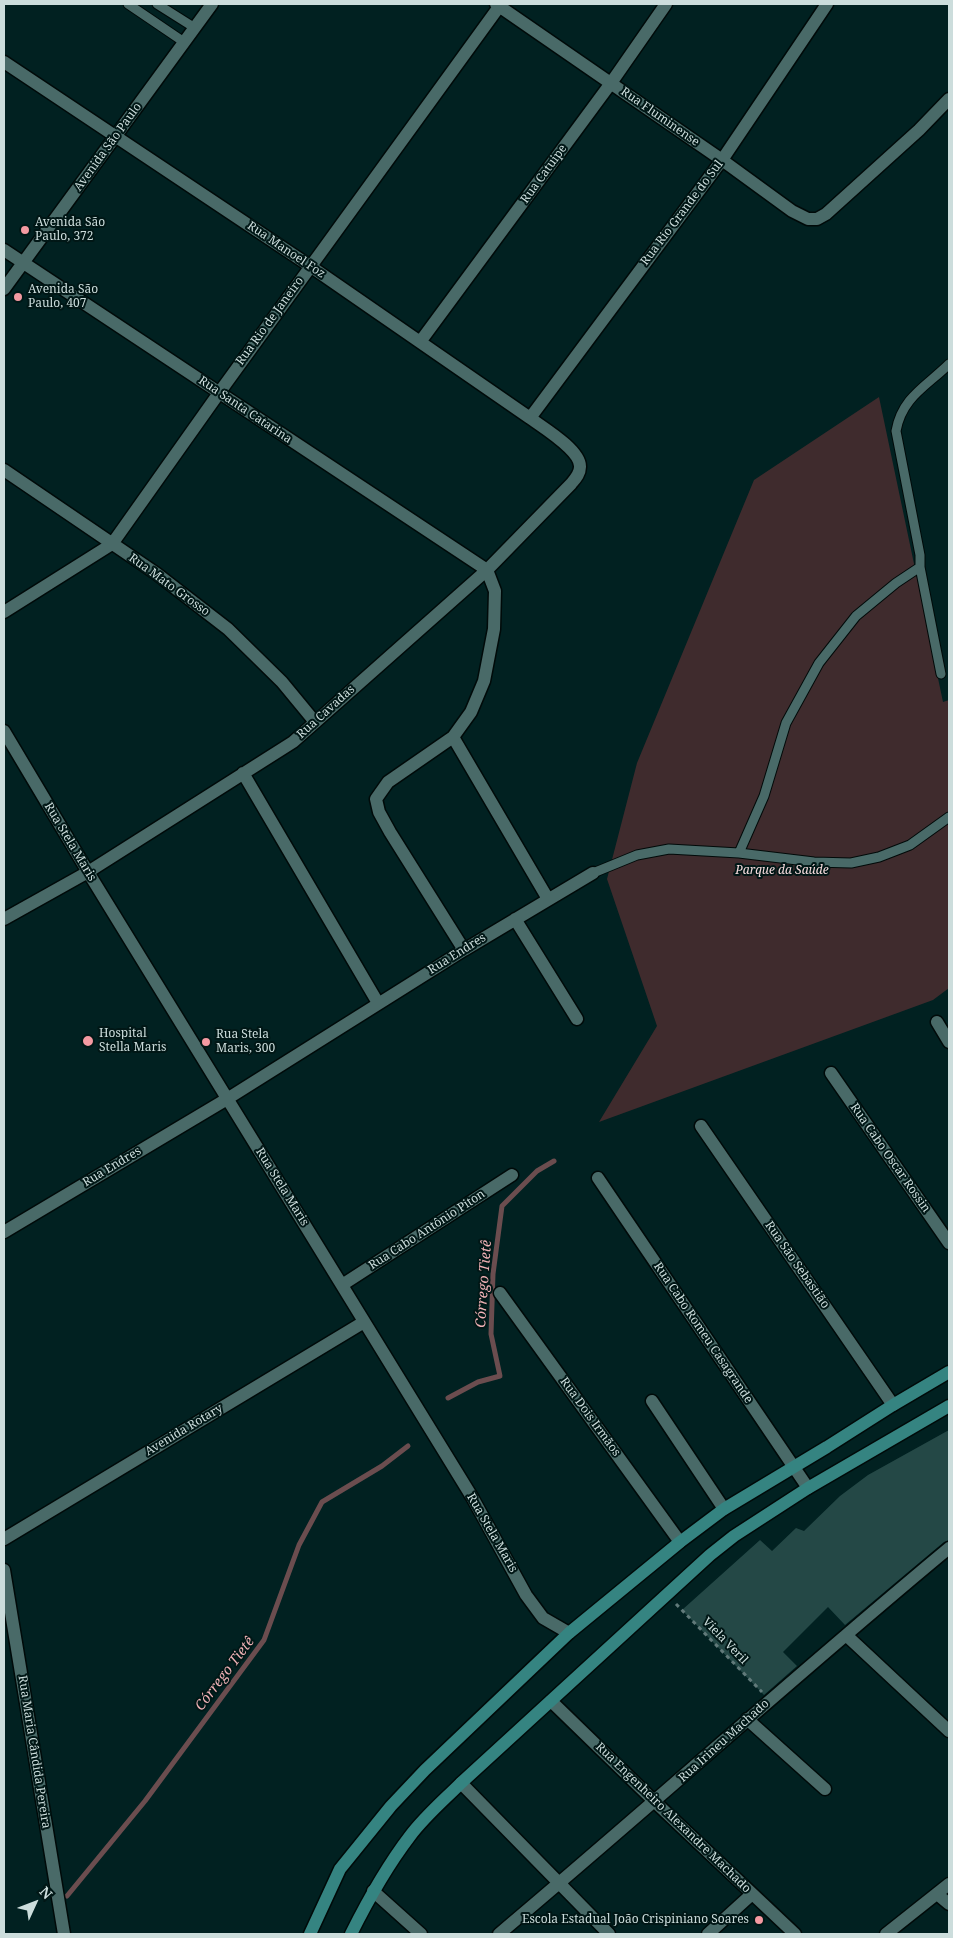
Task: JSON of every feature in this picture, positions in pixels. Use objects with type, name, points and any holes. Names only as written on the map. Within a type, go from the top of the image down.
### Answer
[{"type":"main road","points":[[310,1934],[340,1869],[390,1806],[432,1763],[569,1633],[680,1542],[724,1509],[949,1372]]},
{"type":"main road","points":[[351,1934],[373,1891],[411,1835],[461,1783],[666,1594],[734,1536],[808,1488],[949,1406]]},
{"type":"street","name":"Avenida São Paulo","points":[[4,289],[212,4]]},
{"type":"street","name":"Rua Fluminense","points":[[499,4],[801,217],[808,220],[817,219],[826,214],[919,130],[949,99]]},
{"type":"street","name":"Rua Rio de Janeiro","points":[[112,544],[218,392],[499,4]]},
{"type":"street","name":"Rua Catuipe","points":[[420,342],[611,83],[666,4]]},
{"type":"street","name":"Rua Rio Grande do Sul","points":[[530,418],[722,160],[827,4]]},
{"type":"street","name":"Rua Manoel Foz","points":[[4,62],[310,266],[565,443]]},
{"type":"street","name":"Rua Santa Catarina","points":[[4,250],[487,570]]},
{"type":"street","name":"Rua Cavadas","points":[[4,920],[88,872],[293,742],[487,570],[571,484],[578,475],[581,466],[578,458],[565,443]]},
{"type":"street","name":"Rua Mato Grosso","points":[[4,470],[157,574],[228,629],[282,682],[315,722]]},
{"type":"street","points":[[4,612],[112,544]]},
{"type":"street","points":[[464,950],[390,832],[379,812],[376,799],[388,782],[453,737],[471,712],[484,681],[494,629],[495,591],[487,570]]},
{"type":"street","name":"Rua Stela Maris","points":[[4,731],[88,872],[472,1497],[526,1595],[543,1618],[569,1633]]},
{"type":"street","points":[[453,737],[548,899]]},
{"type":"street","points":[[243,773],[378,1003]]},
{"type":"street","name":"Rua Endres","points":[[4,1232],[227,1099],[378,1003],[593,872]]},
{"type":"street","points":[[515,919],[577,1019]]},
{"type":"street","points":[[936,1022],[949,1042]]},
{"type":"street","name":"Rua Cabo Oscar Rossin","points":[[831,1072],[949,1243]]},
{"type":"street","name":"Rua São Sebastião","points":[[701,1126],[893,1405]]},
{"type":"street","name":"Rua Cabo Antônio Piton","points":[[342,1286],[512,1175]]},
{"type":"street","name":"Rua Cabo Romeu Casagrande","points":[[598,1178],[808,1488]]},
{"type":"street","name":"Rua Dois Irmãos","points":[[500,1293],[680,1542]]},
{"type":"street","name":"Avenida Rotary","points":[[4,1539],[364,1322]]},
{"type":"street","points":[[652,1401],[724,1509]]},
{"type":"street","name":"Rua Irineu Machado","points":[[499,1934],[655,1802],[747,1719],[949,1548]]},
{"type":"street","name":"Rua Maria Cândida Pereira","points":[[4,1570],[64,1934]]},
{"type":"street","points":[[846,1635],[949,1731]]},
{"type":"street","name":"Rua Engenheiro Alexandre Machado","points":[[551,1701],[795,1934]]},
{"type":"street","points":[[747,1719],[825,1789]]},
{"type":"street","points":[[461,1783],[609,1934]]},
{"type":"street","points":[[886,1934],[949,1884]]},
{"type":"street","points":[[373,1891],[421,1934]]},
{"type":"street","points":[[708,1934],[752,1894]]},
{"type":"street","points":[[937,1894],[949,1904]]},
{"type":"lane","points":[[128,4],[184,42]]},
{"type":"lane","points":[[157,4],[195,28]]},
{"type":"lane","points":[[941,674],[896,430],[898,416],[906,404],[949,364]]},
{"type":"lane","points":[[739,853],[764,796],[786,723],[819,663],[856,616],[896,583],[920,567]]},
{"type":"lane","name":"Rua Endres","points":[[593,872],[637,855],[669,849],[739,853],[814,862],[851,863],[879,857],[910,845],[949,817]]},
{"type":"path","name":"Viela Veril","points":[[666,1594],[770,1700]]},
{"type":"green space","name":"Parque da Saúde","points":[[879,397],[943,702],[949,700],[949,988],[933,1000],[599,1122],[657,1026],[607,879],[637,763],[754,480]]},
{"type":"building","points":[[949,1430],[949,1540],[944,1542],[845,1625],[828,1607],[783,1652],[797,1666],[764,1695],[682,1610],[760,1540],[772,1551],[796,1528],[804,1531],[840,1496],[868,1475]]},
{"type":"waterway","name":"Córrego Tietê","points":[[448,1398],[478,1382],[500,1376],[491,1334],[493,1274],[502,1206],[537,1171],[554,1161]]},
{"type":"waterway","name":"Córrego Tietê","points":[[67,1896],[145,1801],[264,1640],[299,1545],[322,1502],[382,1466],[408,1446]]},
{"type":"place","name":"Avenida São Paulo, 372","points":[[25,230]]},
{"type":"place","name":"Avenida São Paulo, 407","points":[[18,297]]},
{"type":"place","name":"Hospital Stella Maris","points":[[88,1041]]},
{"type":"place","name":"Rua Stela Maris, 300","points":[[206,1042]]},
{"type":"place","name":"Escola Estadual João Crispiniano Soares","points":[[759,1920]]}]
